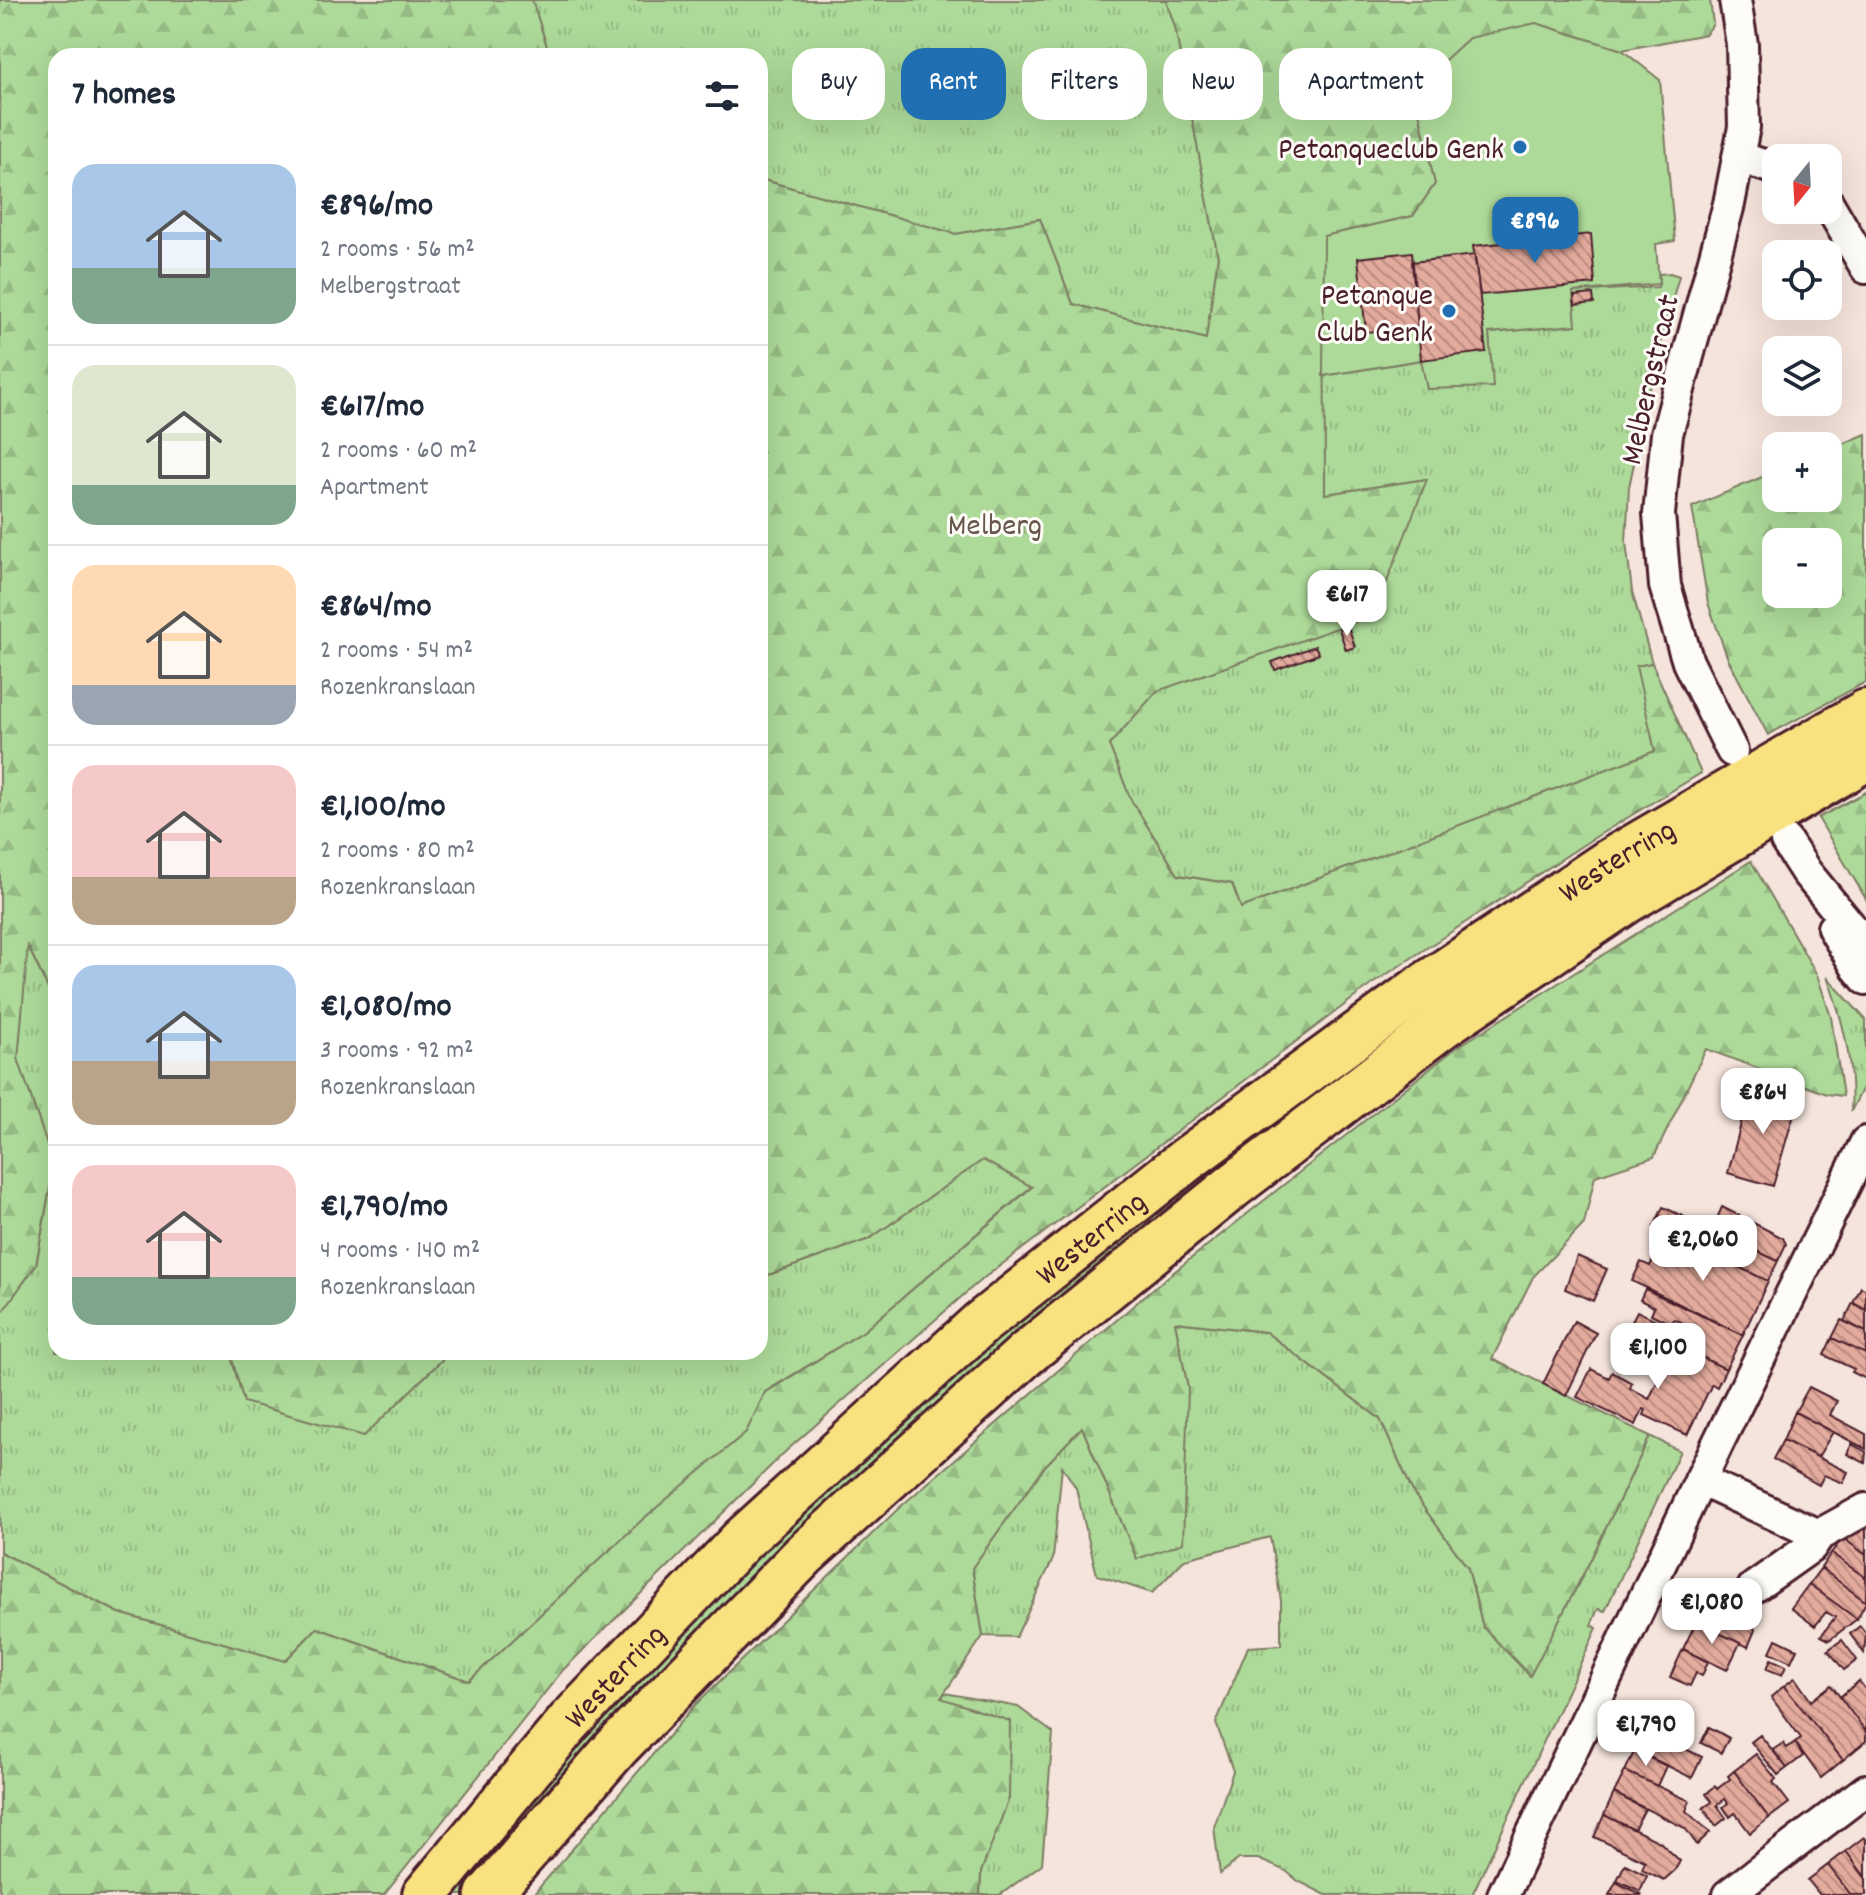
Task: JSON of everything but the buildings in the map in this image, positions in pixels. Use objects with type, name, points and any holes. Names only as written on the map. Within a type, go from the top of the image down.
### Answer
[{"type":"highway","name":"Westerring","points":[[425,1895],[569,1722],[742,1540],[981,1323],[1186,1160],[1418,990],[1610,861],[1866,712]]},
{"type":"highway","name":"Westerring","points":[[488,1895],[616,1748],[804,1555],[1026,1354],[1232,1187],[1442,1026],[1628,900],[1866,758]]},
{"type":"street","name":"Melbergstraat","points":[[1732,751],[1688,662],[1665,586],[1659,514],[1667,434],[1729,204],[1738,157],[1743,113],[1742,44],[1735,0]]},
{"type":"street","points":[[1738,157],[1762,165]]},
{"type":"street","points":[[1840,224],[1866,268]]},
{"type":"street","points":[[1786,841],[1806,872],[1866,945]]},
{"type":"street","points":[[1806,872],[1838,938],[1866,979]]},
{"type":"street","points":[[1523,1895],[1866,1142]]},
{"type":"street","points":[[1503,1895],[1708,1484],[1866,1180]]},
{"type":"street","points":[[1708,1484],[1819,1535]]},
{"type":"street","points":[[1753,1588],[1811,1547],[1819,1535],[1866,1509]]},
{"type":"street","points":[[1728,1895],[1866,1790]]},
{"type":"green space","points":[[0,0],[532,0],[547,48],[48,48],[48,988],[28,946],[18,1059],[48,1147],[48,1198],[36,1265],[0,1315]]},
{"type":"green space","points":[[532,0],[1166,0],[1179,48],[1163,48],[1163,120],[1192,120],[1218,257],[1206,339],[1073,304],[1040,219],[956,234],[768,181],[768,48],[547,48]]},
{"type":"green space","name":"Melberg","points":[[1166,0],[1710,0],[1713,24],[1706,34],[1622,50],[1536,23],[1452,67],[1452,48],[1279,48],[1279,120],[1421,120],[1435,184],[1413,216],[1324,236],[1325,494],[1427,479],[1374,615],[1157,691],[1109,745],[1131,800],[1178,875],[1232,884],[1241,908],[1655,751],[1636,666],[1652,663],[1701,773],[1589,841],[1372,984],[976,1284],[786,1451],[563,1670],[384,1895],[0,1895],[0,1552],[119,1613],[285,1661],[317,1628],[469,1681],[642,1520],[746,1432],[765,1393],[864,1331],[1032,1187],[983,1160],[869,1239],[768,1275],[768,181],[956,234],[1040,219],[1073,304],[1206,339],[1218,257],[1192,120],[1263,120],[1263,48],[1179,48]]},
{"type":"green space","points":[[1536,23],[1622,50],[1660,80],[1675,241],[1656,244],[1659,284],[1573,292],[1576,325],[1489,333],[1493,387],[1427,389],[1421,360],[1323,376],[1324,236],[1413,216],[1435,184],[1421,120],[1452,120],[1452,53],[1469,38]]},
{"type":"green space","points":[[1659,274],[1679,276],[1657,355],[1629,487],[1626,542],[1632,591],[1652,663],[1637,666],[1655,751],[1241,908],[1232,884],[1178,875],[1131,800],[1109,745],[1156,691],[1374,615],[1426,479],[1325,495],[1323,376],[1421,360],[1492,387],[1489,333],[1575,325],[1572,292],[1658,287]]},
{"type":"green space","points":[[1866,434],[1866,682],[1768,735],[1728,659],[1708,603],[1692,507],[1762,477],[1762,512],[1842,512],[1842,444]]},
{"type":"green space","points":[[1866,792],[1866,899],[1818,818]]},
{"type":"green space","points":[[1725,811],[1220,1171],[469,1895],[443,1895],[561,1757],[785,1523],[997,1332],[1285,1102]]},
{"type":"green space","points":[[1751,861],[1817,975],[1831,1017],[1843,1096],[1827,1094],[1706,1049],[1654,1157],[1595,1176],[1584,1224],[1533,1277],[1492,1359],[1650,1436],[1530,1676],[1483,1627],[1468,1568],[1414,1494],[1380,1419],[1266,1332],[1175,1322],[1188,1389],[1183,1543],[1137,1559],[1082,1427],[1045,1466],[972,1568],[983,1636],[941,1698],[1010,1721],[1009,1798],[981,1872],[980,1895],[533,1895],[694,1706],[900,1507],[1155,1287],[1456,1048]]},
{"type":"green space","points":[[27,944],[48,988],[48,1147],[18,1059]]},
{"type":"green space","points":[[1827,977],[1866,1020],[1866,1082],[1851,1111],[1851,1076],[1846,1043]]},
{"type":"green space","points":[[983,1159],[1032,1186],[864,1331],[765,1392],[747,1432],[642,1520],[469,1681],[317,1628],[285,1661],[119,1613],[0,1552],[0,1315],[36,1265],[48,1198],[48,1360],[232,1360],[244,1402],[364,1436],[442,1360],[768,1360],[768,1275],[869,1239]]},
{"type":"green space","points":[[1175,1322],[1266,1332],[1380,1419],[1414,1494],[1468,1568],[1483,1627],[1530,1675],[1590,1561],[1650,1436],[1680,1451],[1605,1611],[1598,1609],[1591,1625],[1597,1628],[1472,1895],[1326,1895],[1298,1881],[1286,1871],[1258,1859],[1239,1859],[1220,1874],[1214,1827],[1233,1771],[1216,1723],[1248,1647],[1281,1645],[1281,1601],[1270,1537],[1185,1559],[1152,1593],[1097,1575],[1076,1488],[1062,1466],[1053,1559],[1016,1637],[983,1636],[972,1568],[1045,1466],[1082,1427],[1137,1559],[1188,1389]]},
{"type":"green space","points":[[232,1360],[442,1360],[364,1436],[244,1402]]},
{"type":"green space","points":[[945,1693],[1018,1707],[1053,1733],[1042,1864],[1000,1895],[980,1895],[981,1872],[1009,1798],[941,1699]]},
{"type":"place","name":"Petanqueclub Genk","points":[[1520,147]]},
{"type":"place","name":"Petanque Club Genk","points":[[1449,311]]}]
